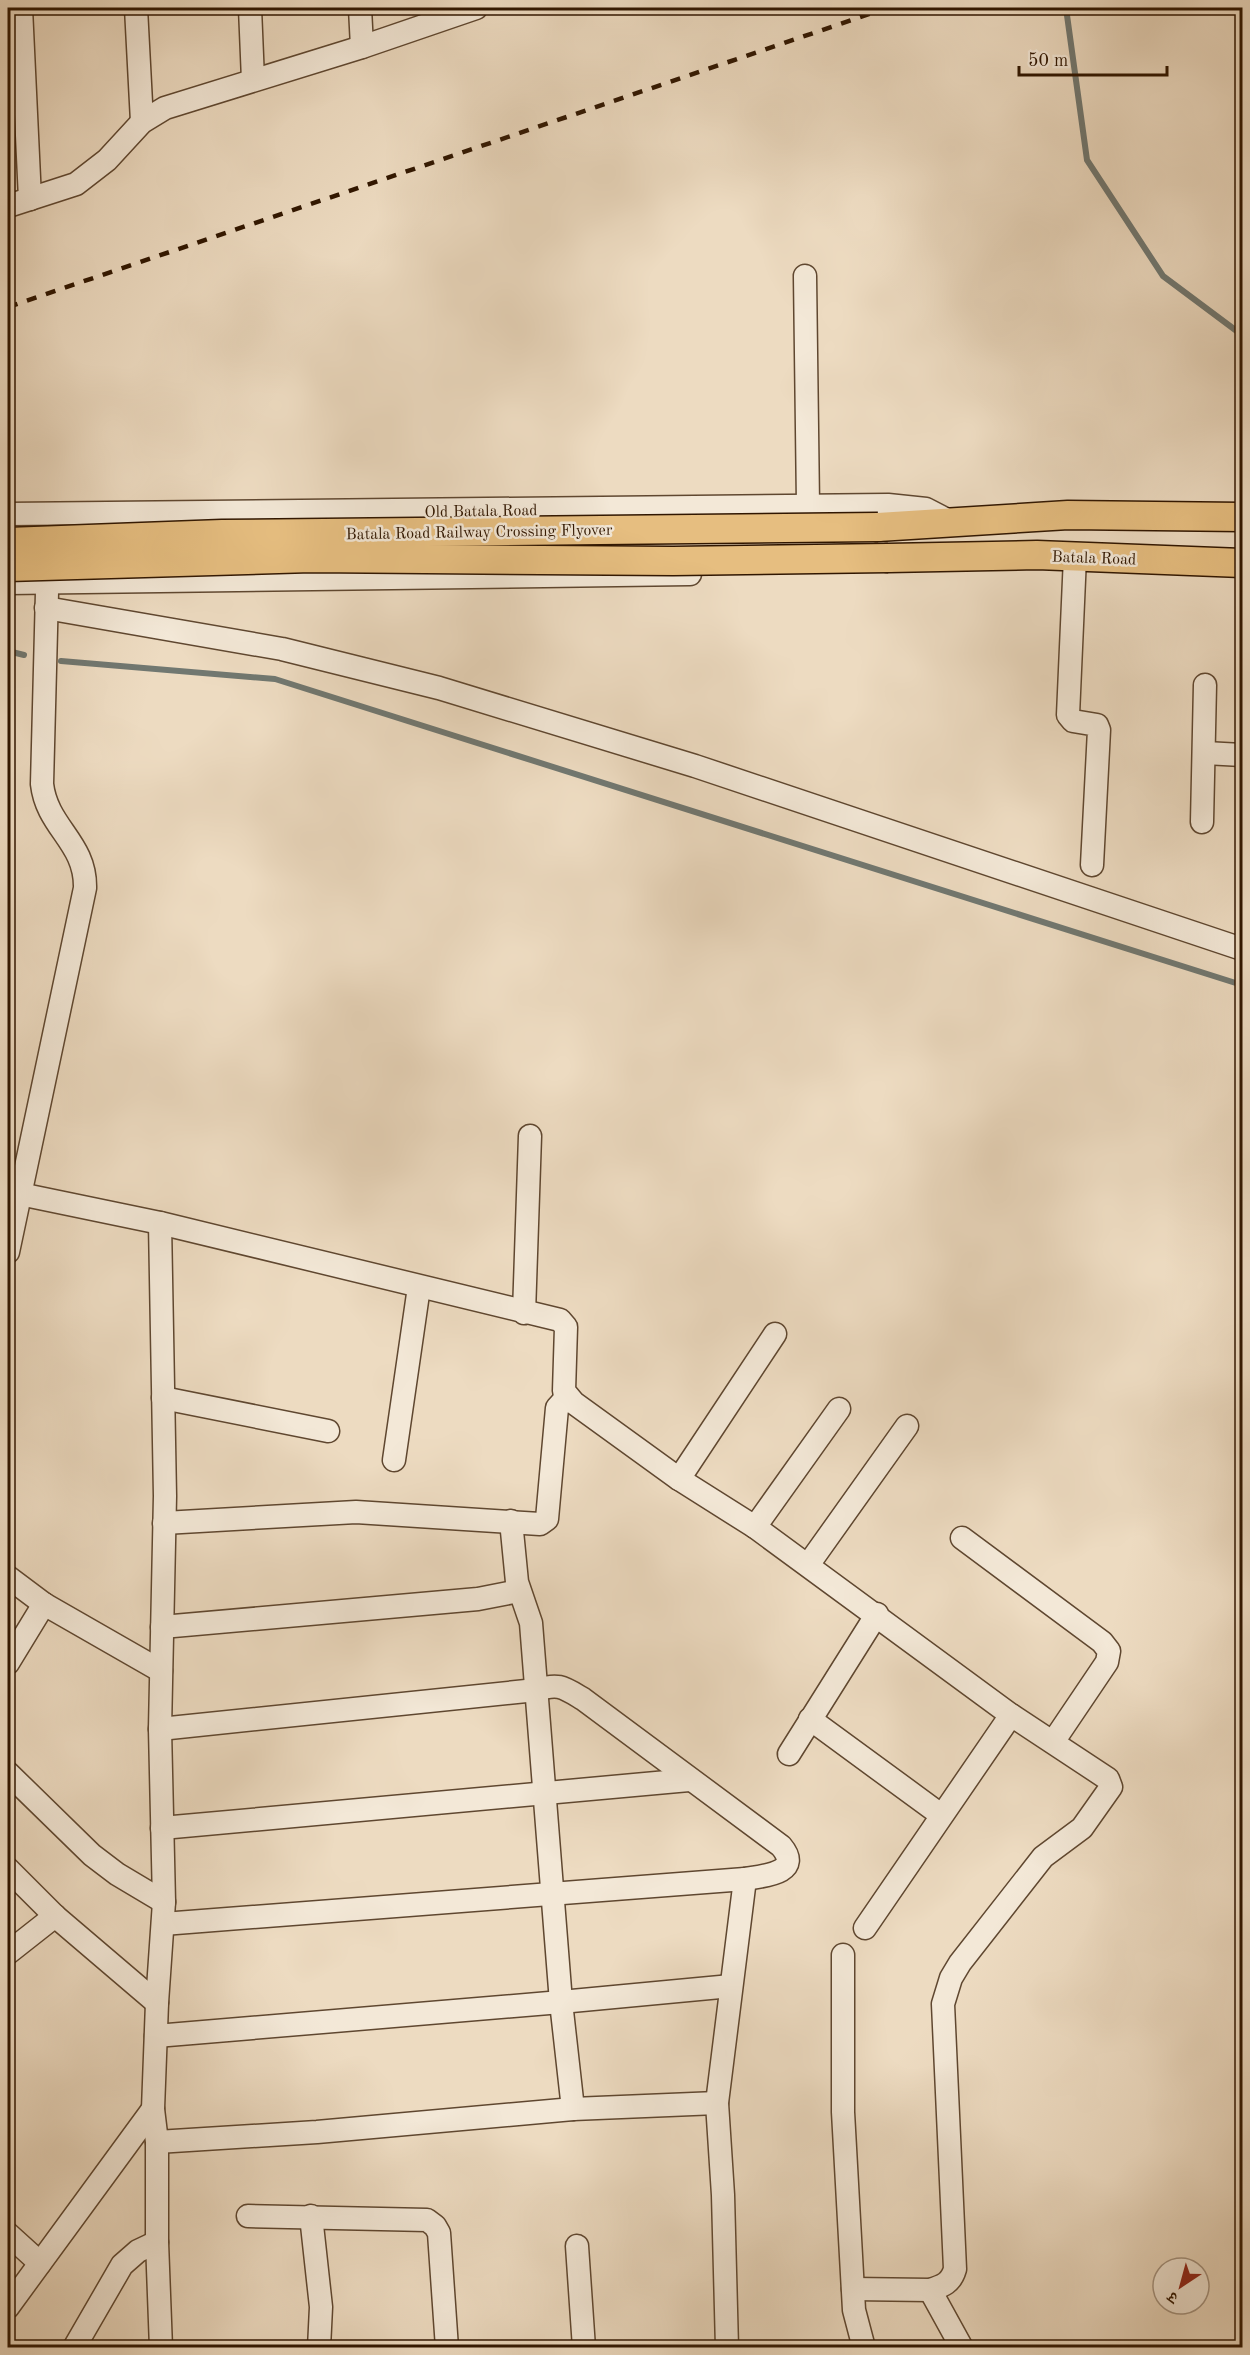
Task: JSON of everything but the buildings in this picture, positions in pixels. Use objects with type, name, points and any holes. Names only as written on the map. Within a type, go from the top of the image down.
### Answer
[{"type":"main road","points":[[951,522],[1068,515],[1242,517]]},
{"type":"main road","name":"Batala Road Railway Crossing Flyover","points":[[8,542],[222,534],[878,527],[951,522]]},
{"type":"main road","name":"Batala Road","points":[[945,557],[1075,556],[1242,563]]},
{"type":"main road","name":"Batala Road Railway Crossing Flyover","points":[[8,567],[311,558],[673,561],[945,557]]},
{"type":"street","points":[[21,8],[30,199]]},
{"type":"street","points":[[136,8],[142,122]]},
{"type":"street","points":[[250,8],[253,80]]},
{"type":"street","points":[[360,8],[362,46]]},
{"type":"street","points":[[8,206],[76,184],[91,174],[142,122],[165,108],[362,46],[467,9]]},
{"type":"street","points":[[805,276],[808,505]]},
{"type":"street","name":"Old Batala Road","points":[[8,513],[478,511],[888,505],[926,509],[951,522]]},
{"type":"street","points":[[8,1244],[85,888],[85,871],[81,859],[51,813],[44,798],[42,784],[48,512]]},
{"type":"street","points":[[1075,556],[1068,715],[1073,721],[1098,725],[1099,730],[1092,865]]},
{"type":"street","points":[[8,583],[642,576],[938,567],[945,557]]},
{"type":"street","points":[[46,608],[282,649],[439,688],[695,766],[1242,949]]},
{"type":"street","points":[[1202,822],[1205,685]]},
{"type":"street","points":[[1205,753],[1242,754]]},
{"type":"street","points":[[524,1313],[530,1136]]},
{"type":"street","points":[[20,1194],[160,1223],[524,1313],[556,1318],[566,1326],[563,1385],[567,1397],[679,1479],[755,1527],[1011,1715],[1108,1779],[1111,1787],[1082,1828],[1043,1857],[960,1963],[946,1991],[943,2004],[955,2269],[952,2278],[947,2283],[930,2290],[853,2289]]},
{"type":"street","points":[[160,1223],[164,1523],[160,1729],[163,1913],[153,2109],[157,2142],[157,2242],[161,2348]]},
{"type":"street","points":[[394,1460],[418,1287]]},
{"type":"street","points":[[679,1479],[775,1334]]},
{"type":"street","points":[[164,1523],[356,1512],[540,1524],[547,1519],[557,1408],[567,1397]]},
{"type":"street","points":[[163,1398],[328,1431]]},
{"type":"street","points":[[755,1527],[839,1409]]},
{"type":"street","points":[[808,1565],[907,1426]]},
{"type":"street","points":[[512,1521],[519,1591],[531,1623],[561,2002],[573,2109]]},
{"type":"street","points":[[962,1538],[1102,1642],[1108,1651],[1107,1662],[1053,1742]]},
{"type":"street","points":[[8,1577],[44,1604],[161,1671]]},
{"type":"street","points":[[162,1627],[478,1599],[519,1591]]},
{"type":"street","points":[[8,1663],[44,1604]]},
{"type":"street","points":[[789,1754],[876,1614]]},
{"type":"street","points":[[8,1773],[92,1855],[163,1913],[554,1892],[745,1879],[778,1873],[786,1866],[788,1860],[781,1846],[564,1687],[556,1685],[536,1690],[160,1729]]},
{"type":"street","points":[[865,1928],[1011,1715]]},
{"type":"street","points":[[810,1719],[941,1815]]},
{"type":"street","points":[[162,1828],[689,1780]]},
{"type":"street","points":[[8,1869],[55,1916],[157,2003]]},
{"type":"street","points":[[727,2348],[723,2195],[717,2103],[745,1879]]},
{"type":"street","points":[[8,1953],[55,1916]]},
{"type":"street","points":[[843,1955],[843,2112],[854,2310],[864,2348]]},
{"type":"street","points":[[156,2036],[731,1986]]},
{"type":"street","points":[[157,2142],[316,2132],[573,2109],[717,2103]]},
{"type":"street","points":[[8,2307],[153,2109]]},
{"type":"street","points":[[249,2216],[427,2220],[432,2223],[439,2234],[447,2348]]},
{"type":"street","points":[[311,2216],[321,2307],[319,2348]]},
{"type":"street","points":[[8,2234],[40,2263]]},
{"type":"street","points":[[74,2348],[122,2265],[138,2251],[157,2242]]},
{"type":"street","points":[[577,2246],[584,2348]]},
{"type":"street","points":[[930,2290],[962,2348]]},
{"type":"waterway","points":[[1066,8],[1087,160],[1163,276],[1242,335]]},
{"type":"waterway","points":[[8,651],[24,655]]},
{"type":"waterway","points":[[61,661],[275,679],[1242,985]]},
{"type":"railway","points":[[8,307],[887,8]]}]
